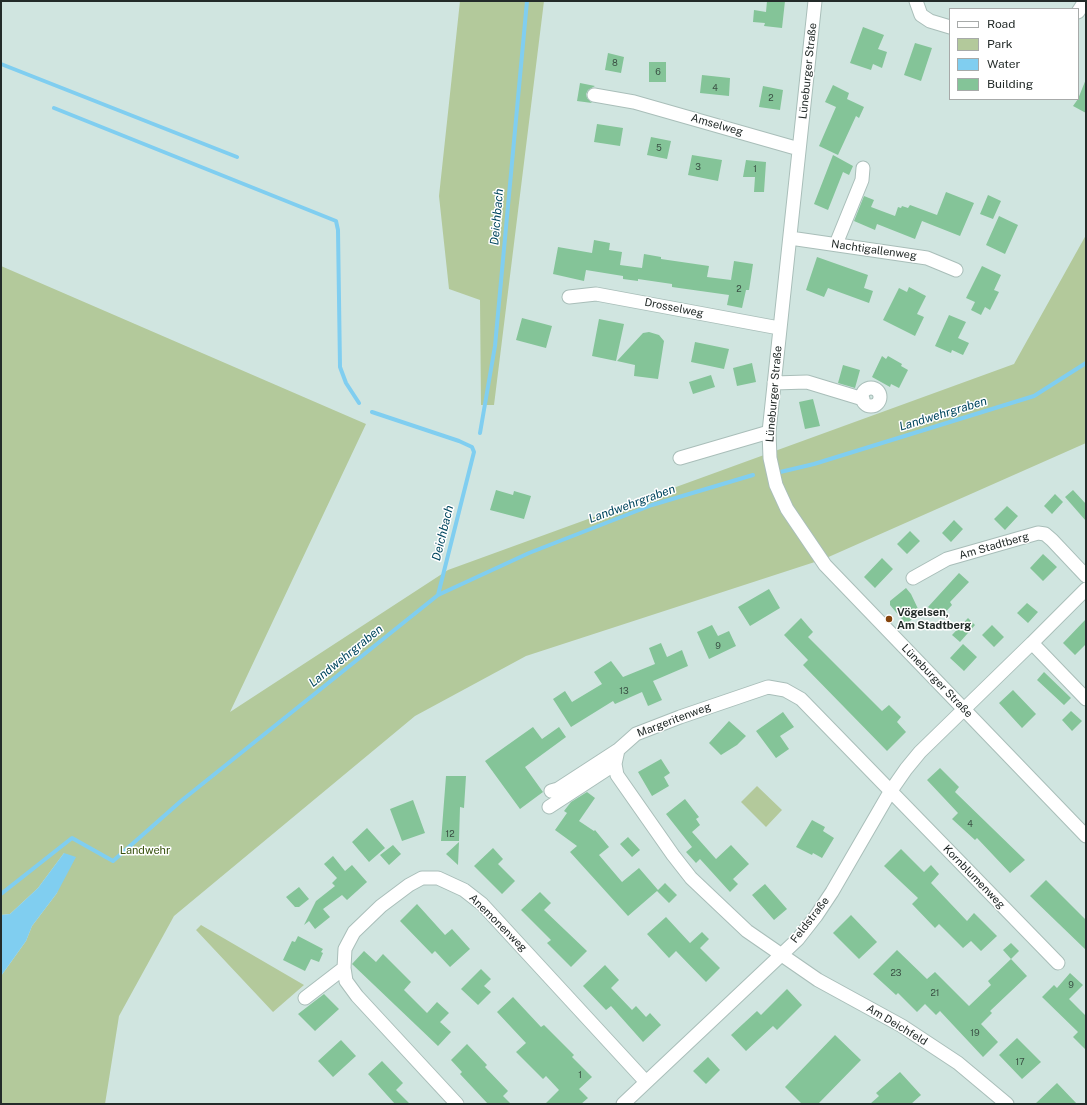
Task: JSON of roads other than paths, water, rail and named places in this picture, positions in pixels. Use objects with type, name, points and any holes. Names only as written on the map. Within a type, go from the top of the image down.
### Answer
[{"type":"street","name":"Lüneburger Straße","points":[[815,1],[769,432],[770,458],[776,484],[787,509],[803,535],[825,565],[1086,836]]},
{"type":"street","points":[[916,1],[921,15],[930,21],[949,28]]},
{"type":"street","points":[[1079,10],[1085,1]]},
{"type":"street","name":"Amselweg","points":[[594,95],[634,102],[799,149]]},
{"type":"street","points":[[836,244],[862,180],[863,168]]},
{"type":"street","name":"Nachtigallenweg","points":[[790,238],[927,258],[956,270]]},
{"type":"street","name":"Drosselweg","points":[[569,297],[596,294],[779,328]]},
{"type":"street","points":[[774,383],[807,382],[863,399]]},
{"type":"street","points":[[680,458],[769,432]]},
{"type":"street","name":"Am Stadtberg","points":[[913,578],[947,559],[1038,533],[1045,534],[1052,540],[1086,576]]},
{"type":"street","points":[[963,709],[1086,589]]},
{"type":"street","points":[[1032,643],[1086,699]]},
{"type":"street","name":"Margeritenweg","points":[[551,791],[558,790],[618,750],[636,734],[680,717],[768,687],[785,690],[801,699],[890,792]]},
{"type":"street","name":"Feldstraße","points":[[623,1104],[798,939],[832,892],[890,792],[920,752],[963,709]]},
{"type":"street","points":[[618,750],[615,764],[617,775],[691,878],[747,932],[780,955]]},
{"type":"street","points":[[548,807],[615,764]]},
{"type":"street","name":"Kornblumenweg","points":[[890,792],[1058,963]]},
{"type":"street","name":"Anemonenweg","points":[[457,1104],[357,996],[346,981],[344,968],[345,949],[354,932],[381,906],[409,885],[422,878],[438,878],[464,890],[482,904],[646,1082]]},
{"type":"street","name":"Am Deichfeld","points":[[780,955],[818,980],[908,1030],[958,1063],[1007,1104]]},
{"type":"street","points":[[304,998],[344,968]]},
{"type":"water","points":[[64,853],[76,857],[57,893],[32,926],[26,941],[1,976],[1,915],[10,914],[38,888]]},
{"type":"waterway","name":"Deichbach","points":[[480,433],[495,346],[527,1]]},
{"type":"waterway","points":[[1,64],[237,157]]},
{"type":"waterway","points":[[54,108],[336,221],[338,230],[340,367],[346,383],[359,403]]},
{"type":"waterway","name":"Landwehrgraben","points":[[776,473],[814,464],[1034,396],[1086,363]]},
{"type":"waterway","name":"Deichbach","points":[[372,412],[459,441],[472,447],[474,452],[438,595]]},
{"type":"waterway","name":"Landwehrgraben","points":[[1,894],[72,838],[113,861],[181,801],[438,595],[529,553],[652,505],[753,475]]},
{"type":"place","name":"Vögelsen, Am Stadtberg","points":[[889,619]]},
{"type":"park label","name":"Landwehr","points":[[145,851]]}]
